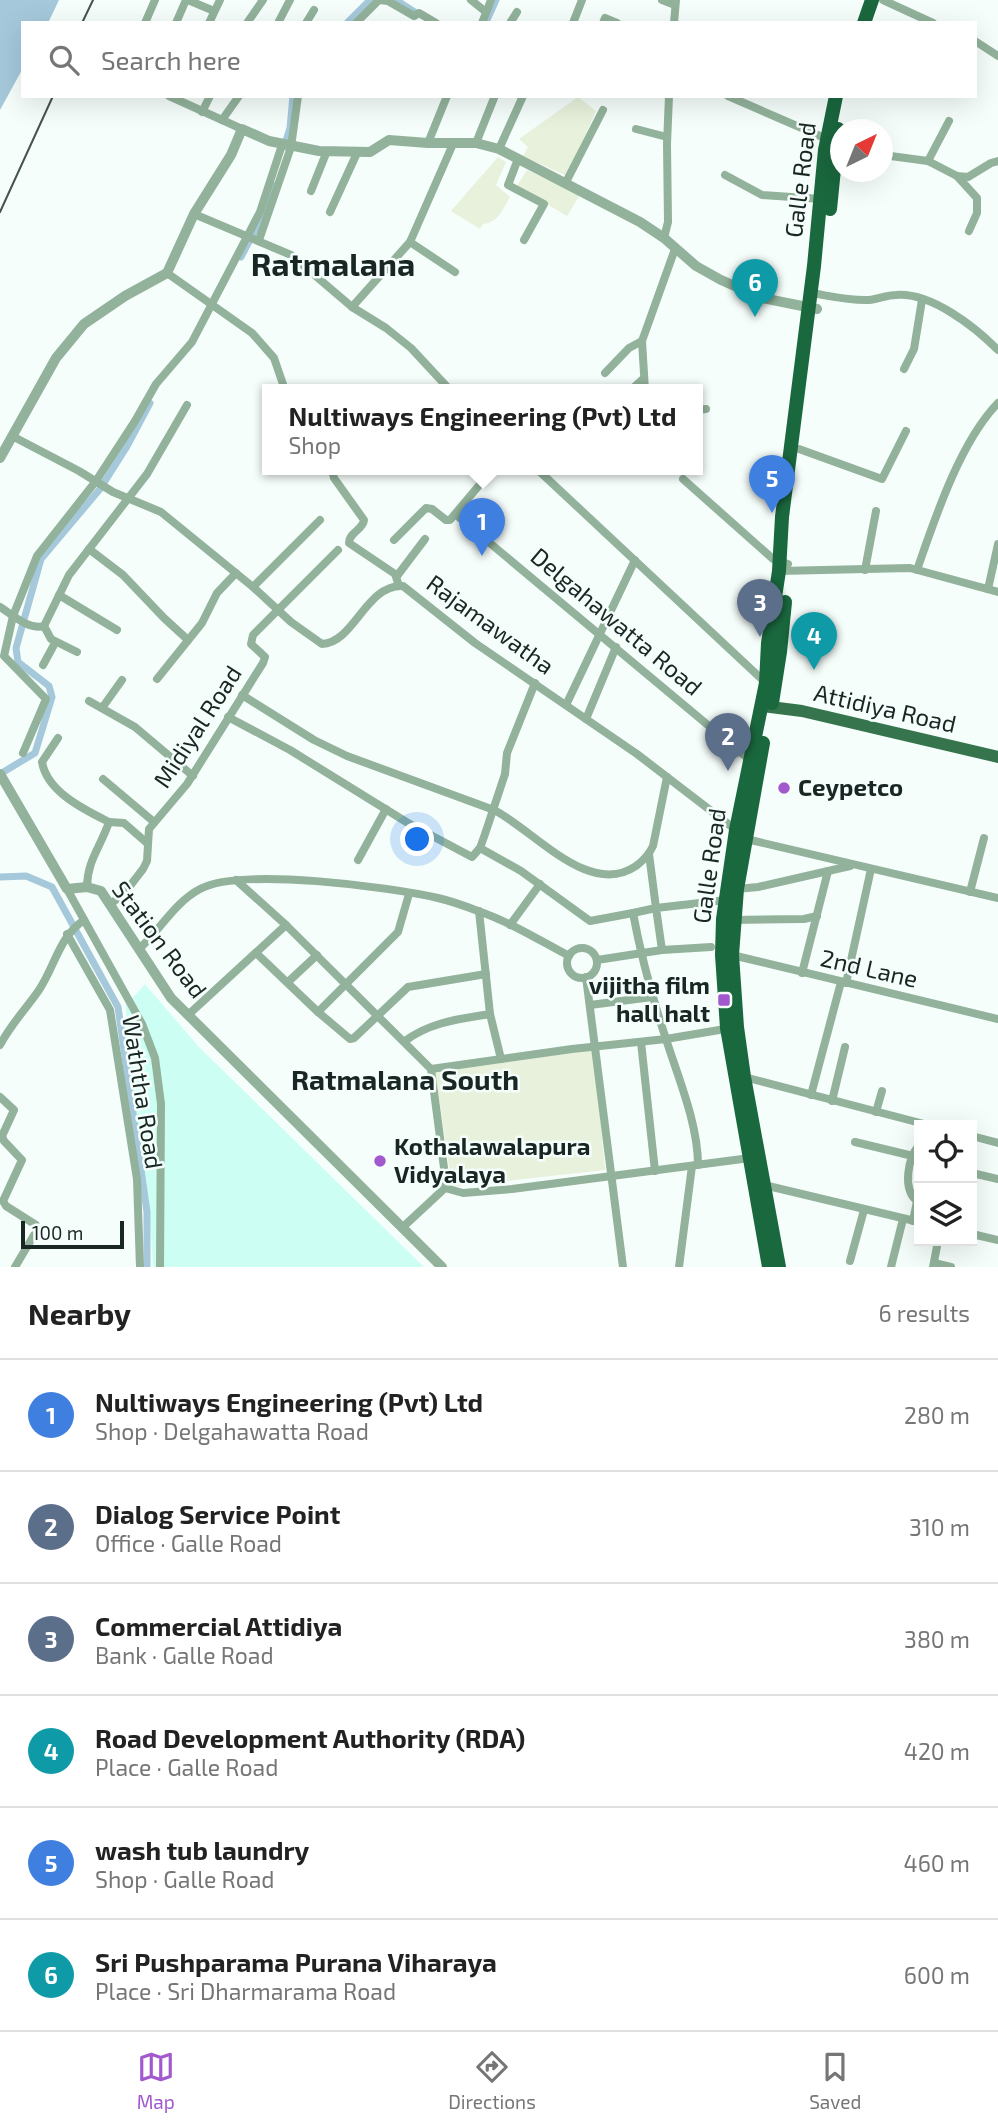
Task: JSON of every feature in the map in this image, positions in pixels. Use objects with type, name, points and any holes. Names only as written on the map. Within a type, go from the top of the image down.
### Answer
[{"type":"highway","points":[[857,21],[863,0]]},
{"type":"highway","points":[[865,21],[872,0]]},
{"type":"highway","name":"Galle Road","points":[[834,119],[836,98]]},
{"type":"highway","name":"Galle Road","points":[[838,119],[843,98]]},
{"type":"highway","name":"Galle Road","points":[[721,948],[733,920],[751,761],[780,652],[784,567],[783,505],[814,301],[821,200],[830,157]]},
{"type":"highway","name":"Galle Road","points":[[769,1267],[750,1158],[721,948],[726,900],[766,707],[768,643],[784,567],[830,164]]},
{"type":"highway","name":"Galle Road","points":[[732,1028],[744,1077],[779,1267]]},
{"type":"main road","name":"Attidiya Road","points":[[766,707],[802,711],[998,757]]},
{"type":"street","points":[[146,21],[155,0]]},
{"type":"street","points":[[177,21],[187,0],[214,11]]},
{"type":"street","points":[[210,21],[220,0]]},
{"type":"street","points":[[248,21],[263,0]]},
{"type":"street","points":[[279,21],[290,0]]},
{"type":"street","points":[[358,21],[379,0],[388,1],[431,21]]},
{"type":"street","points":[[471,0],[486,12]]},
{"type":"street","points":[[483,21],[491,0]]},
{"type":"street","points":[[574,21],[582,0]]},
{"type":"street","points":[[662,0],[675,2],[674,21]]},
{"type":"street","points":[[883,0],[929,21]]},
{"type":"street","points":[[307,21],[314,10]]},
{"type":"street","points":[[511,21],[517,12]]},
{"type":"street","points":[[977,42],[998,56]]},
{"type":"street","points":[[176,98],[202,112],[286,146],[357,153],[370,152],[389,140],[476,143],[499,149],[640,222],[664,238],[696,266],[762,298],[873,300],[897,294],[945,309],[970,324],[998,350]]},
{"type":"street","points":[[202,112],[209,98]]},
{"type":"street","points":[[222,120],[238,98]]},
{"type":"street","points":[[23,753],[46,699],[4,656],[13,616],[37,556],[97,481],[156,384],[192,342],[215,306],[253,238],[286,146],[298,98]]},
{"type":"street","points":[[428,143],[446,98]]},
{"type":"street","points":[[476,143],[494,98]]},
{"type":"street","points":[[499,149],[522,98]]},
{"type":"street","points":[[664,238],[668,222],[669,98]]},
{"type":"street","points":[[732,98],[830,146]]},
{"type":"street","points":[[565,184],[603,110]]},
{"type":"street","points":[[928,160],[949,121]]},
{"type":"street","points":[[0,458],[56,358],[84,324],[125,296],[167,273],[194,214],[231,155],[242,129]]},
{"type":"street","points":[[636,129],[667,138]]},
{"type":"street","points":[[352,307],[410,242],[453,144]]},
{"type":"street","points":[[311,191],[327,151]]},
{"type":"street","points":[[330,212],[357,153]]},
{"type":"street","points":[[893,156],[928,160],[957,176],[977,198],[977,213],[969,231]]},
{"type":"street","points":[[518,159],[508,185],[544,204],[524,240]]},
{"type":"street","points":[[957,176],[968,177],[998,161]]},
{"type":"street","points":[[725,175],[762,195],[821,200]]},
{"type":"street","points":[[194,214],[292,256],[352,307],[386,328],[411,348],[444,384]]},
{"type":"street","points":[[410,242],[455,272]]},
{"type":"street","points":[[644,384],[642,341],[675,249]]},
{"type":"street","points":[[167,273],[252,333],[274,358],[283,384]]},
{"type":"street","points":[[904,369],[914,349],[922,300]]},
{"type":"street","points":[[605,373],[629,348],[642,341]]},
{"type":"street","points":[[638,384],[643,379]]},
{"type":"street","points":[[916,569],[939,505],[959,465],[991,410],[998,403]]},
{"type":"street","points":[[77,652],[55,643],[47,635],[44,626],[69,575],[147,474],[187,405]]},
{"type":"street","points":[[799,449],[882,479],[906,430]]},
{"type":"street","name":"Rajamawatha","points":[[13,437],[109,490],[162,512],[311,638],[326,644],[344,631],[383,591],[398,581],[475,643],[667,777],[741,834]]},
{"type":"street","points":[[333,475],[364,520],[363,525],[350,536],[349,543],[398,581],[425,539]]},
{"type":"street","points":[[394,540],[426,508],[450,520],[488,475]]},
{"type":"street","points":[[543,475],[766,683]]},
{"type":"street","points":[[684,479],[784,567],[916,569],[998,592]]},
{"type":"street","points":[[866,570],[876,511]]},
{"type":"street","name":"Delgahawatta Road","points":[[455,514],[751,761]]},
{"type":"street","points":[[253,587],[320,520]]},
{"type":"street","points":[[988,589],[998,544]]},
{"type":"street","points":[[89,549],[123,575],[188,640]]},
{"type":"street","points":[[278,609],[338,550]]},
{"type":"street","points":[[566,705],[635,560]]},
{"type":"street","points":[[157,679],[202,623],[217,593],[236,573]]},
{"type":"street","points":[[59,595],[117,630]]},
{"type":"street","points":[[0,607],[27,625],[44,626]]},
{"type":"street","name":"Midiyal Road","points":[[111,904],[126,891],[143,869],[148,856],[146,843],[149,829],[193,776],[265,657],[254,649],[251,639],[278,609]]},
{"type":"street","points":[[43,665],[55,643]]},
{"type":"street","points":[[586,719],[616,646]]},
{"type":"street","points":[[102,708],[122,680]]},
{"type":"street","points":[[228,717],[472,856],[480,848],[494,810],[505,774],[507,753],[535,683]]},
{"type":"street","points":[[242,695],[314,740],[346,756],[494,810],[565,859],[592,873],[602,875],[621,874],[639,864],[649,854],[667,777]]},
{"type":"street","points":[[89,701],[135,727],[193,776]]},
{"type":"street","points":[[58,738],[43,762],[44,771],[54,785],[78,806],[109,822],[124,823],[146,843]]},
{"type":"street","points":[[0,774],[67,889],[75,927],[142,1024],[155,1058],[161,1104],[160,1267]]},
{"type":"street","points":[[103,779],[154,822]]},
{"type":"street","points":[[358,860],[386,809]]},
{"type":"street","points":[[88,887],[88,867],[103,840],[109,822]]},
{"type":"street","points":[[741,834],[854,865],[998,898]]},
{"type":"street","points":[[970,892],[984,838]]},
{"type":"street","points":[[480,848],[540,884],[590,921],[656,908],[726,900]]},
{"type":"street","points":[[649,854],[662,950]]},
{"type":"street","points":[[737,889],[758,887],[854,865]]},
{"type":"street","points":[[811,1095],[844,983],[871,869]]},
{"type":"street","points":[[802,973],[828,871]]},
{"type":"street","points":[[236,880],[379,1015],[431,1069],[443,1153],[444,1188],[403,1227]]},
{"type":"street","points":[[139,949],[182,903],[198,890],[216,883],[236,880],[321,881],[437,898],[479,911],[569,956]]},
{"type":"street","points":[[510,925],[540,884]]},
{"type":"street","name":"Station Road","points":[[67,889],[88,887],[102,891],[160,983],[188,1015],[442,1267]]},
{"type":"street","points":[[318,1012],[398,932],[409,894]]},
{"type":"street","points":[[479,911],[490,1014],[501,1059]]},
{"type":"street","points":[[633,913],[641,954],[698,1147],[679,1267]]},
{"type":"street","points":[[733,920],[804,919],[817,916]]},
{"type":"street","points":[[188,1015],[286,925]]},
{"type":"street","points":[[0,1045],[9,1027],[39,990],[75,927]]},
{"type":"street","name":"Waththa Road","points":[[75,927],[110,1010],[137,1179],[140,1267]]},
{"type":"street","points":[[585,948],[593,952],[597,960],[595,970],[586,977],[578,977],[570,971],[569,956],[575,949],[585,948]]},
{"type":"street","name":"2nd Lane","points":[[597,960],[662,950],[721,948],[802,973],[998,1019]]},
{"type":"street","points":[[256,953],[350,1039],[408,987],[486,974]]},
{"type":"street","points":[[288,982],[317,955]]},
{"type":"street","points":[[586,977],[623,1267]]},
{"type":"street","points":[[590,1005],[653,997]]},
{"type":"street","points":[[405,1041],[419,1030],[437,1024],[490,1014]]},
{"type":"street","points":[[431,1069],[732,1028]]},
{"type":"street","points":[[642,1042],[655,1171]]},
{"type":"street","points":[[832,1101],[845,1047]]},
{"type":"street","points":[[744,1077],[914,1122]]},
{"type":"street","points":[[876,1112],[883,1091]]},
{"type":"street","points":[[0,1097],[14,1110],[2,1136],[22,1160],[2,1200],[6,1206],[36,1225],[37,1230],[15,1267]]},
{"type":"street","points":[[977,1137],[998,1143]]},
{"type":"street","points":[[855,1142],[913,1156],[908,1190],[914,1196]]},
{"type":"street","points":[[444,1188],[463,1193],[479,1192],[750,1158]]},
{"type":"street","points":[[977,1174],[998,1179]]},
{"type":"street","points":[[764,1185],[914,1222]]},
{"type":"street","points":[[850,1261],[864,1210]]},
{"type":"street","points":[[891,1267],[903,1219]]},
{"type":"street","points":[[977,1235],[998,1241]]},
{"type":"street","points":[[937,1246],[933,1265],[951,1267]]},
{"type":"shaded area","points":[[577,98],[596,111],[567,176],[523,156],[528,147],[519,139]]},
{"type":"shaded area","points":[[498,157],[506,162],[496,185],[510,197],[496,218],[483,224],[480,229],[451,211]]},
{"type":"shaded area","points":[[527,170],[580,195],[567,216],[517,186]]},
{"type":"shaded area","points":[[145,984],[198,1046],[424,1267],[153,1267],[150,1216],[127,1056],[126,1005]]},
{"type":"shaded area","points":[[594,1050],[605,1170],[452,1187],[435,1071]]},
{"type":"water","points":[[0,0],[59,0],[49,21],[21,21],[21,72],[0,110]]},
{"type":"waterway","points":[[349,21],[370,0]]},
{"type":"waterway","points":[[396,0],[416,13]]},
{"type":"waterway","points":[[486,21],[496,0]]},
{"type":"waterway","points":[[284,147],[290,128],[293,98]]},
{"type":"waterway","points":[[241,257],[265,211],[273,185]]},
{"type":"waterway","points":[[0,774],[35,753],[52,697],[49,686],[18,662],[16,648],[41,559],[100,489],[150,403]]},
{"type":"waterway","points":[[0,877],[26,876],[52,887],[118,1007],[147,1212],[147,1267]]},
{"type":"railway","points":[[83,21],[93,0]]},
{"type":"railway","points":[[0,212],[52,98]]},
{"type":"place","name":"Sri Pushparama Purana Viharaya","points":[[755,317]]},
{"type":"place","name":"wash tub laundry","points":[[772,513]]},
{"type":"place","name":"Nultiways Engineering (Pvt) Ltd","points":[[482,556]]},
{"type":"place","name":"Commercial Attidiya","points":[[760,637]]},
{"type":"place","name":"Road Development Authority (RDA)","points":[[814,670]]},
{"type":"place","name":"Dialog Service Point","points":[[728,771]]},
{"type":"place","name":"Ceypetco","points":[[784,788]]},
{"type":"place","name":"vijitha film hall halt","points":[[724,1000]]},
{"type":"place","name":"Kothalawalapura Vidyalaya","points":[[380,1161]]},
{"type":"district","name":"Ratmalana","points":[[333,265]]},
{"type":"district","name":"Ratmalana South","points":[[405,1080]]}]
